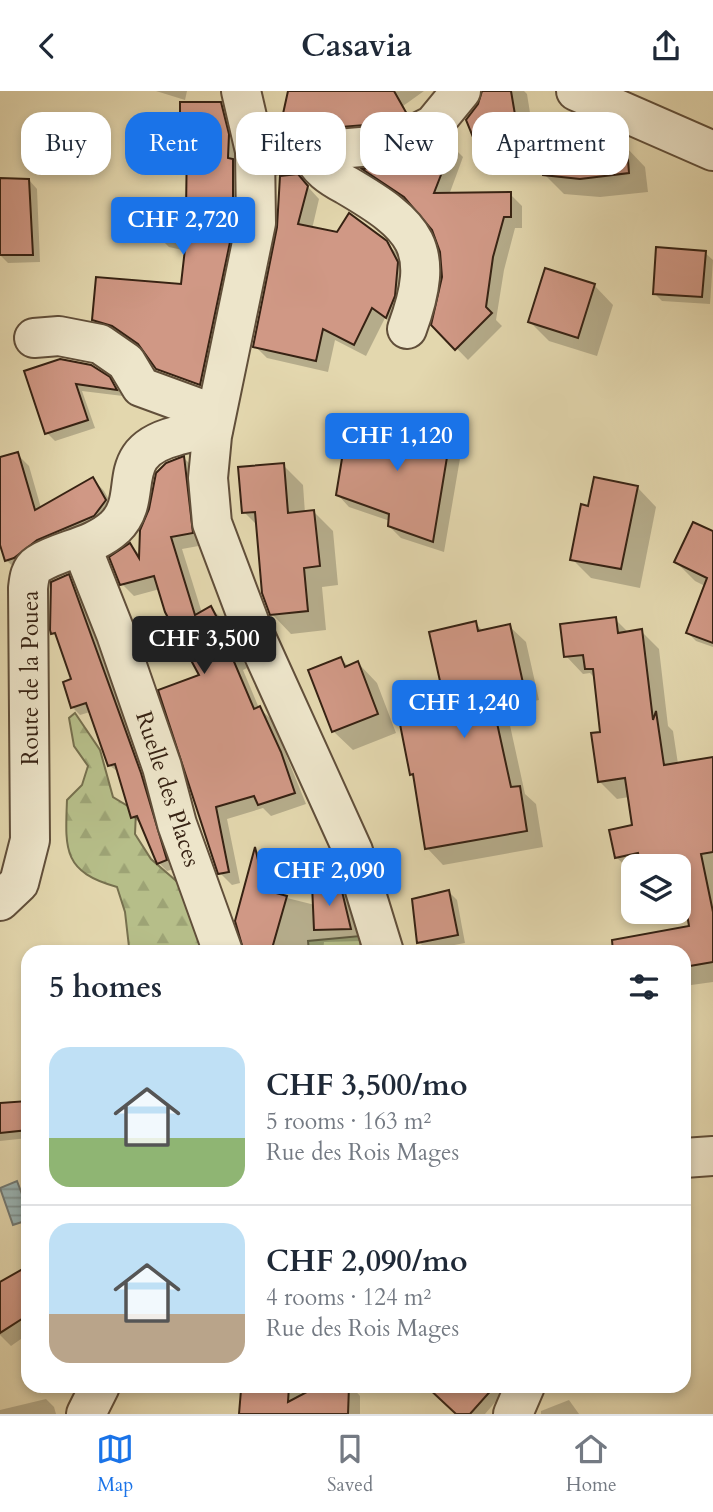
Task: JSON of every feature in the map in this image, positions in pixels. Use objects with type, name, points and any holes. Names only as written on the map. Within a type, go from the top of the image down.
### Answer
[{"type":"street","points":[[241,91],[246,112]]},
{"type":"street","points":[[346,149],[396,144],[433,125],[461,91]]},
{"type":"street","points":[[576,91],[713,151]]},
{"type":"street","points":[[256,175],[256,223],[214,422],[208,485],[217,540],[250,624],[353,851],[382,945]]},
{"type":"street","points":[[332,175],[390,212],[412,235],[419,253],[420,280],[419,295],[407,329]]},
{"type":"street","points":[[34,338],[59,336],[100,344],[126,362],[141,387],[214,422]]},
{"type":"street","name":"Route de la Pouea","points":[[0,901],[19,883],[30,840],[30,574],[37,565],[82,548],[117,525],[126,509],[133,470],[142,454],[164,439],[202,429],[214,422]]},
{"type":"street","name":"Ruelle des Places","points":[[82,548],[116,634],[162,767],[177,824],[220,945]]},
{"type":"street","points":[[691,1158],[713,1156]]},
{"type":"street","points":[[86,1414],[96,1393]]},
{"type":"street","points":[[513,1414],[522,1393]]},
{"type":"green space","points":[[75,713],[100,750],[113,797],[136,811],[135,834],[151,859],[189,892],[208,945],[129,945],[125,912],[117,887],[86,874],[71,857],[66,833],[67,800],[82,785],[88,766],[74,746],[69,718]]},
{"type":"green space","points":[[360,936],[361,945],[308,945],[308,941]]},
{"type":"water","points":[[17,1181],[21,1192],[21,1222],[13,1225],[0,1188]]},
{"type":"building","points":[[288,91],[394,91],[406,112],[360,112],[360,125],[346,127],[346,112],[283,112]]},
{"type":"building","points":[[482,91],[511,91],[515,112],[472,112]]},
{"type":"building","points":[[180,102],[221,102],[229,134],[228,158],[233,159],[233,228],[200,385],[156,369],[138,344],[112,326],[92,320],[96,277],[181,284],[186,240],[153,234],[158,207],[186,212],[186,175],[222,175],[222,112],[180,112]]},
{"type":"building","points":[[472,112],[472,135],[466,120]]},
{"type":"building","points":[[299,175],[308,186],[298,224],[337,232],[349,213],[387,241],[398,262],[395,296],[386,318],[372,308],[354,345],[323,329],[316,361],[253,347],[277,227],[280,176]]},
{"type":"building","points":[[371,175],[441,175],[434,193],[511,192],[511,217],[504,217],[493,257],[486,307],[492,313],[455,350],[431,325],[442,277],[440,252],[432,230],[404,197]]},
{"type":"building","points":[[543,175],[613,175],[580,179]]},
{"type":"building","points":[[0,178],[29,179],[33,255],[0,255]]},
{"type":"building","points":[[656,247],[706,251],[702,297],[653,294]]},
{"type":"building","points":[[545,268],[595,284],[578,338],[528,322]]},
{"type":"building","points":[[60,359],[91,365],[110,377],[117,390],[76,384],[88,420],[45,434],[24,371]]},
{"type":"building","points":[[404,419],[452,427],[433,542],[388,526],[389,514],[336,495],[348,422],[402,431]]},
{"type":"building","points":[[18,452],[35,510],[93,477],[106,500],[94,516],[37,540],[14,558],[5,561],[0,545],[0,457]]},
{"type":"building","points":[[184,456],[193,533],[171,537],[195,615],[211,606],[236,655],[232,657],[254,709],[260,706],[281,752],[295,793],[258,805],[254,796],[216,807],[229,872],[218,874],[158,690],[199,675],[165,612],[154,576],[120,585],[109,557],[130,543],[139,558],[140,530],[149,509],[156,473],[166,463]]},
{"type":"building","points":[[284,463],[288,513],[314,510],[320,566],[304,568],[308,611],[270,615],[262,593],[255,512],[242,513],[238,467]]},
{"type":"building","points":[[594,477],[638,486],[621,569],[570,560],[581,504],[588,506]]},
{"type":"building","points":[[693,522],[713,531],[713,643],[686,633],[707,578],[674,562]]},
{"type":"building","points":[[69,574],[141,773],[167,860],[157,864],[137,816],[131,818],[115,764],[108,766],[86,703],[71,708],[63,682],[71,679],[55,633],[51,634],[50,630],[51,582]]},
{"type":"building","points":[[616,617],[618,633],[642,629],[653,720],[656,711],[664,765],[713,757],[713,852],[701,854],[713,912],[713,962],[691,966],[691,945],[612,945],[612,940],[691,924],[691,854],[638,853],[621,854],[621,857],[615,858],[609,830],[632,825],[625,778],[598,782],[591,733],[600,732],[593,669],[585,669],[583,655],[564,657],[560,624]]},
{"type":"building","points":[[476,621],[478,631],[510,624],[523,683],[490,691],[511,787],[520,786],[527,831],[425,849],[413,774],[410,775],[397,709],[444,699],[429,632]]},
{"type":"building","points":[[341,657],[345,667],[358,661],[378,714],[332,732],[308,670]]},
{"type":"building","points":[[255,847],[265,890],[287,896],[273,945],[242,945],[235,921]]},
{"type":"building","points":[[340,883],[351,929],[314,930],[312,884]]},
{"type":"building","points":[[449,890],[458,935],[417,943],[412,899]]},
{"type":"building","points":[[21,1102],[21,1131],[0,1133],[0,1103]]},
{"type":"building","points":[[21,1270],[21,1320],[0,1333],[0,1282]]},
{"type":"building","points":[[241,1393],[289,1393],[288,1402],[305,1393],[349,1393],[348,1414],[239,1414]]},
{"type":"building","points":[[434,1393],[489,1393],[470,1414],[456,1414]]}]
